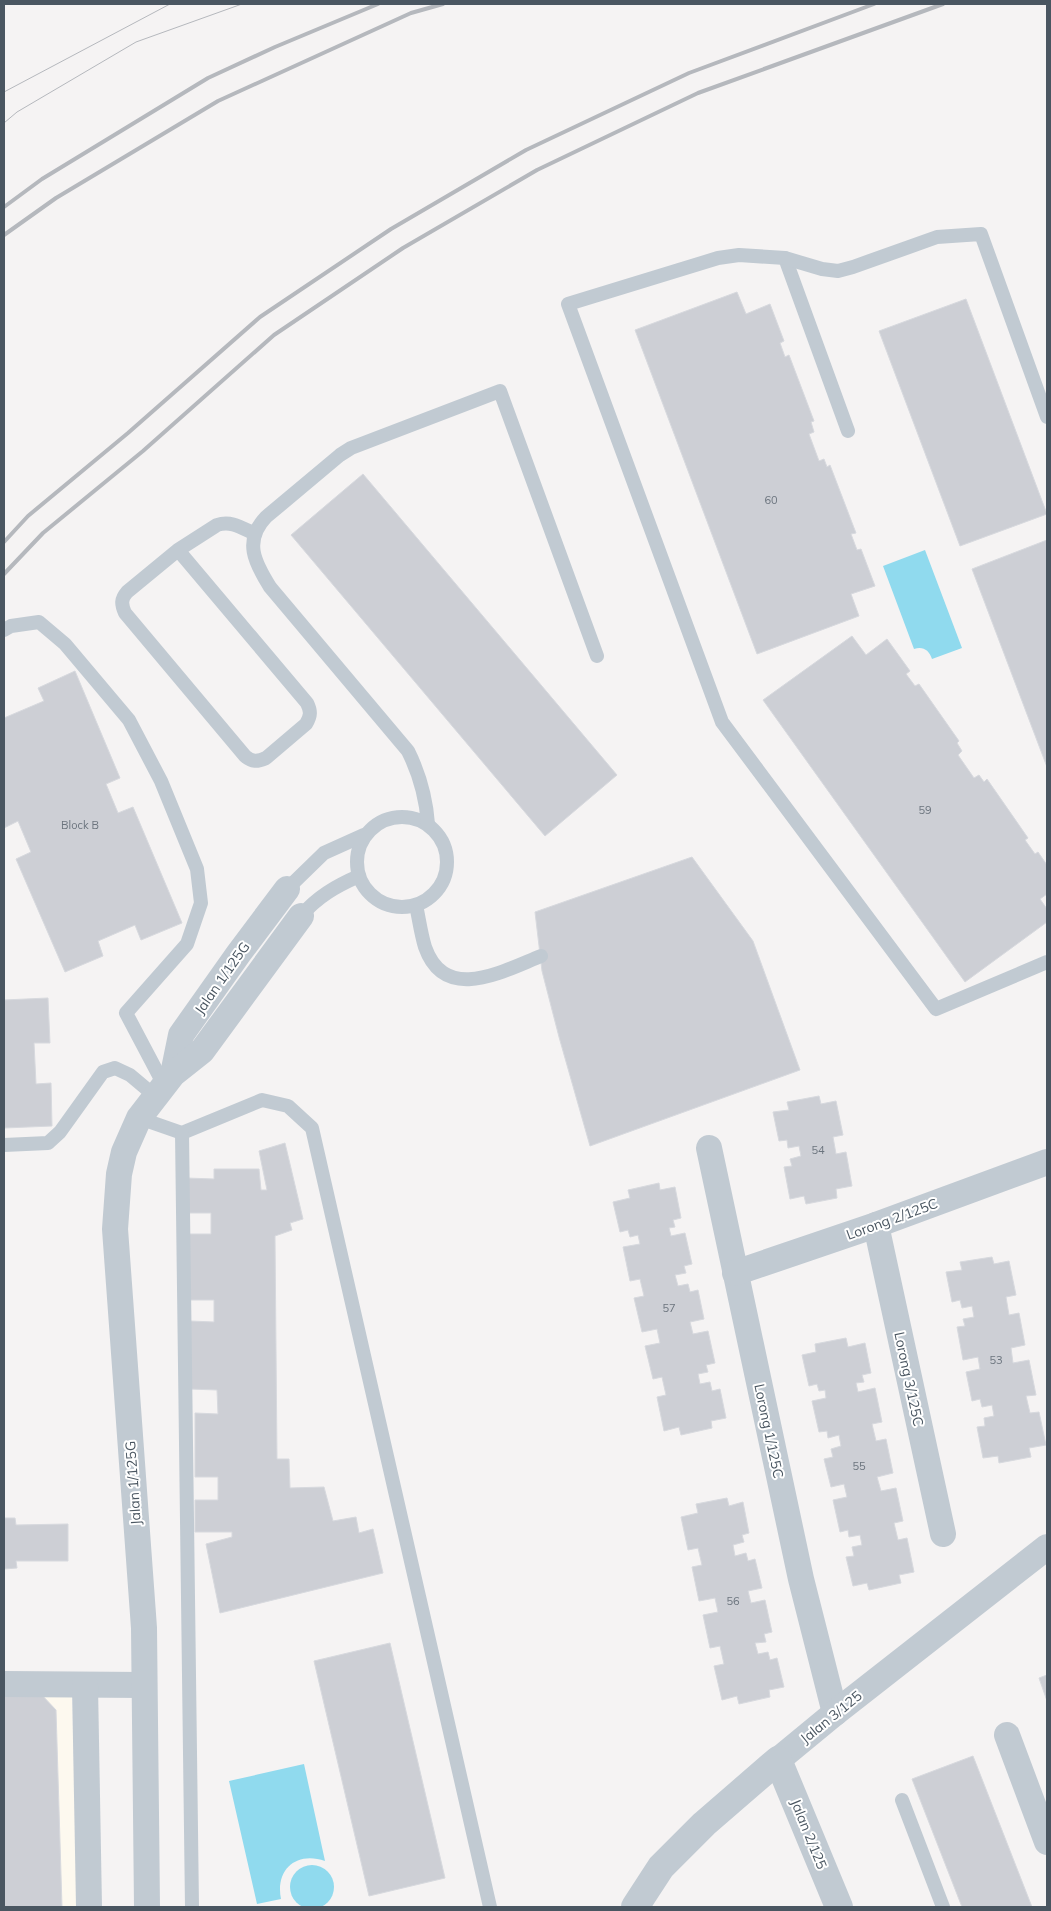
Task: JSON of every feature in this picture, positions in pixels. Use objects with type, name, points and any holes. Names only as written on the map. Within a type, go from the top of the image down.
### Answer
[{"type":"street","name":"Jalan 1/125G","points":[[164,1085],[181,1035],[287,889]]},
{"type":"street","points":[[270,912],[296,923]]},
{"type":"street","name":"Jalan 1/125G","points":[[147,1907],[144,1628],[115,1229],[119,1174],[124,1152],[139,1118],[164,1085],[202,1050],[296,923]]},
{"type":"street","name":"Lorong 1/125C","points":[[709,1148],[801,1579],[834,1713]]},
{"type":"street","name":"Lorong 2/125C","points":[[735,1273],[876,1225],[1047,1162]]},
{"type":"street","name":"Lorong 3/125C","points":[[876,1225],[943,1534]]},
{"type":"street","name":"Jalan 3/125","points":[[635,1907],[661,1867],[704,1824],[834,1713],[1047,1547]]},
{"type":"street","points":[[4,1684],[144,1685]]},
{"type":"street","points":[[85,1685],[89,1907]]},
{"type":"street","points":[[1007,1735],[1047,1842]]},
{"type":"street","name":"Jalan 2/125","points":[[778,1760],[839,1907]]},
{"type":"lane","points":[[1047,416],[981,234],[936,237],[838,271],[785,258],[739,255],[718,258],[568,304],[722,722],[936,1009],[1047,962]]},
{"type":"lane","points":[[785,258],[848,431]]},
{"type":"lane","points":[[428,824],[423,786],[408,750],[270,587],[263,575],[254,553],[252,542],[258,526],[266,518],[340,455],[352,448],[500,391],[597,656]]},
{"type":"lane","points":[[178,550],[311,710],[310,718],[306,724],[259,762],[251,761],[245,756],[125,613],[122,606],[122,598],[127,592],[178,550],[217,525],[224,522],[231,523],[255,534]]},
{"type":"lane","points":[[4,630],[11,626],[38,622],[65,644],[129,720],[161,781],[197,869],[201,903],[186,944],[126,1013],[164,1085]]},
{"type":"lane","points":[[401,816],[415,818],[428,824],[442,840],[448,861],[446,876],[439,888],[429,899],[403,908],[389,906],[376,899],[365,889],[359,876],[356,862],[358,848],[364,835],[374,825],[387,818],[401,816]]},
{"type":"lane","points":[[287,889],[324,852],[364,835]]},
{"type":"lane","points":[[296,923],[312,903],[359,876]]},
{"type":"lane","points":[[416,905],[425,946],[430,957],[438,967],[450,976],[477,980],[541,956]]},
{"type":"lane","points":[[4,1145],[48,1143],[60,1132],[103,1072],[115,1068],[130,1075],[164,1085]]},
{"type":"lane","points":[[139,1118],[182,1133],[262,1100],[288,1106],[312,1128],[490,1907]]},
{"type":"lane","points":[[182,1133],[192,1907]]},
{"type":"lane","points":[[902,1800],[944,1907]]},
{"type":"shaded area","points":[[4,1697],[72,1697],[78,1907],[4,1907]]},
{"type":"water","points":[[925,550],[962,648],[932,659],[925,649],[914,649],[883,566]]},
{"type":"water","points":[[304,1764],[325,1861],[305,1858],[290,1865],[281,1879],[281,1899],[257,1904],[229,1781]]},
{"type":"water","points":[[308,1865],[316,1865],[328,1871],[334,1887],[328,1903],[316,1909],[308,1909],[296,1903],[290,1891],[290,1883],[296,1871]]},
{"type":"building","points":[[737,292],[746,314],[770,304],[784,341],[780,343],[785,357],[789,355],[814,421],[811,422],[814,432],[809,434],[819,461],[824,459],[827,467],[830,465],[856,533],[851,534],[857,550],[861,549],[875,586],[851,594],[859,616],[757,654],[635,330]]},
{"type":"building","points":[[966,299],[1047,514],[960,546],[879,331]]},
{"type":"building","points":[[363,474],[617,775],[545,836],[291,535]]},
{"type":"building","points":[[1047,540],[1047,767],[972,569]]},
{"type":"building","points":[[852,636],[866,655],[887,639],[910,671],[906,674],[915,686],[919,684],[959,741],[957,743],[962,751],[958,755],[974,778],[979,775],[984,782],[987,779],[1028,838],[1025,840],[1035,854],[1038,852],[1047,865],[1047,894],[1040,899],[1047,909],[1047,922],[965,982],[763,700]]},
{"type":"building","points":[[75,671],[120,778],[106,784],[118,813],[133,807],[182,923],[141,940],[135,925],[98,941],[103,956],[65,972],[16,859],[31,852],[18,821],[4,828],[4,718],[44,701],[38,688]]},
{"type":"building","points":[[692,857],[753,941],[800,1070],[590,1146],[542,971],[535,912]]},
{"type":"building","points":[[48,998],[50,1043],[34,1043],[36,1084],[51,1083],[52,1126],[4,1128],[4,1000]]},
{"type":"building","points":[[819,1096],[821,1104],[836,1101],[843,1135],[833,1137],[836,1154],[846,1152],[852,1186],[836,1189],[837,1198],[806,1204],[804,1196],[790,1199],[784,1167],[792,1166],[790,1159],[801,1156],[799,1146],[788,1148],[787,1140],[779,1141],[773,1112],[789,1110],[787,1102]]},
{"type":"building","points":[[285,1143],[303,1219],[290,1223],[292,1230],[275,1236],[277,1459],[289,1459],[290,1488],[324,1487],[333,1521],[356,1517],[359,1533],[373,1529],[383,1573],[220,1613],[206,1544],[232,1537],[232,1532],[195,1532],[195,1500],[218,1500],[218,1477],[195,1477],[195,1413],[218,1414],[217,1390],[190,1389],[190,1321],[214,1322],[214,1300],[188,1300],[187,1234],[211,1234],[211,1213],[185,1213],[186,1178],[214,1179],[214,1169],[259,1169],[261,1190],[267,1190],[259,1151]]},
{"type":"building","points":[[659,1183],[660,1190],[675,1187],[681,1218],[673,1220],[675,1227],[669,1228],[671,1236],[685,1233],[692,1264],[684,1266],[686,1273],[675,1275],[678,1286],[688,1284],[690,1292],[698,1290],[704,1319],[690,1322],[693,1334],[708,1331],[715,1363],[706,1365],[708,1372],[698,1374],[700,1384],[710,1382],[712,1391],[720,1389],[726,1418],[711,1421],[712,1428],[681,1435],[679,1427],[664,1431],[657,1397],[666,1395],[662,1377],[653,1379],[645,1346],[660,1343],[657,1329],[642,1332],[634,1298],[644,1296],[640,1279],[630,1281],[623,1247],[640,1244],[638,1235],[630,1237],[628,1230],[620,1232],[613,1202],[630,1198],[628,1190]]},
{"type":"building","points":[[992,1257],[994,1264],[1009,1261],[1016,1295],[1006,1297],[1009,1315],[1019,1313],[1025,1345],[1011,1348],[1013,1363],[1029,1360],[1036,1395],[1026,1396],[1030,1413],[1039,1412],[1046,1445],[1029,1448],[1031,1457],[999,1463],[998,1456],[983,1458],[977,1427],[985,1426],[984,1418],[994,1416],[992,1405],[982,1407],[980,1399],[972,1401],[966,1372],[980,1369],[978,1357],[963,1360],[957,1327],[965,1326],[963,1319],[974,1317],[972,1306],[962,1308],[960,1300],[952,1302],[946,1272],[962,1270],[960,1262]]},
{"type":"building","points":[[846,1338],[848,1347],[865,1343],[871,1373],[862,1375],[864,1382],[856,1383],[858,1392],[875,1388],[882,1422],[872,1424],[876,1441],[886,1439],[893,1473],[877,1477],[881,1491],[896,1488],[903,1521],[894,1523],[898,1540],[907,1538],[914,1572],[899,1575],[901,1583],[869,1590],[867,1583],[853,1586],[846,1557],[854,1556],[852,1547],[862,1545],[860,1535],[849,1537],[848,1530],[840,1532],[833,1500],[847,1497],[844,1484],[831,1487],[824,1459],[833,1457],[831,1449],[841,1446],[839,1435],[828,1438],[827,1431],[819,1432],[812,1401],[826,1398],[825,1390],[819,1391],[817,1384],[809,1386],[802,1355],[816,1352],[815,1344]]},
{"type":"building","points":[[727,1498],[729,1506],[743,1502],[749,1533],[742,1535],[744,1542],[733,1545],[735,1556],[746,1553],[748,1561],[755,1559],[762,1588],[748,1591],[751,1603],[765,1600],[772,1632],[764,1634],[766,1642],[755,1643],[758,1654],[768,1652],[770,1660],[777,1658],[784,1687],[769,1690],[770,1697],[739,1704],[737,1696],[722,1700],[714,1666],[724,1664],[720,1646],[710,1648],[703,1615],[718,1612],[715,1598],[699,1601],[692,1567],[702,1565],[698,1548],[688,1550],[681,1517],[698,1513],[696,1504]]},
{"type":"building","points":[[4,1518],[15,1518],[16,1525],[68,1524],[68,1561],[16,1561],[17,1568],[4,1569]]},
{"type":"building","points":[[390,1643],[445,1878],[369,1896],[314,1661]]},
{"type":"building","points":[[1047,1675],[1047,1701],[1039,1678]]},
{"type":"building","points":[[40,1693],[56,1710],[62,1907],[4,1907],[4,1695]]},
{"type":"building","points":[[973,1756],[1032,1907],[962,1907],[912,1779]]},
{"type":"tram line","points":[[4,92],[170,4]]},
{"type":"tram line","points":[[4,123],[17,112],[136,42],[242,4]]},
{"type":"railway","points":[[4,207],[42,179],[208,78],[275,47],[378,4]]},
{"type":"railway","points":[[4,235],[56,198],[218,101],[411,13],[443,4]]},
{"type":"railway","points":[[4,542],[28,516],[128,433],[260,317],[391,229],[526,150],[689,73],[874,4]]},
{"type":"railway","points":[[4,574],[43,533],[143,451],[274,335],[403,248],[537,170],[698,93],[943,4]]}]
